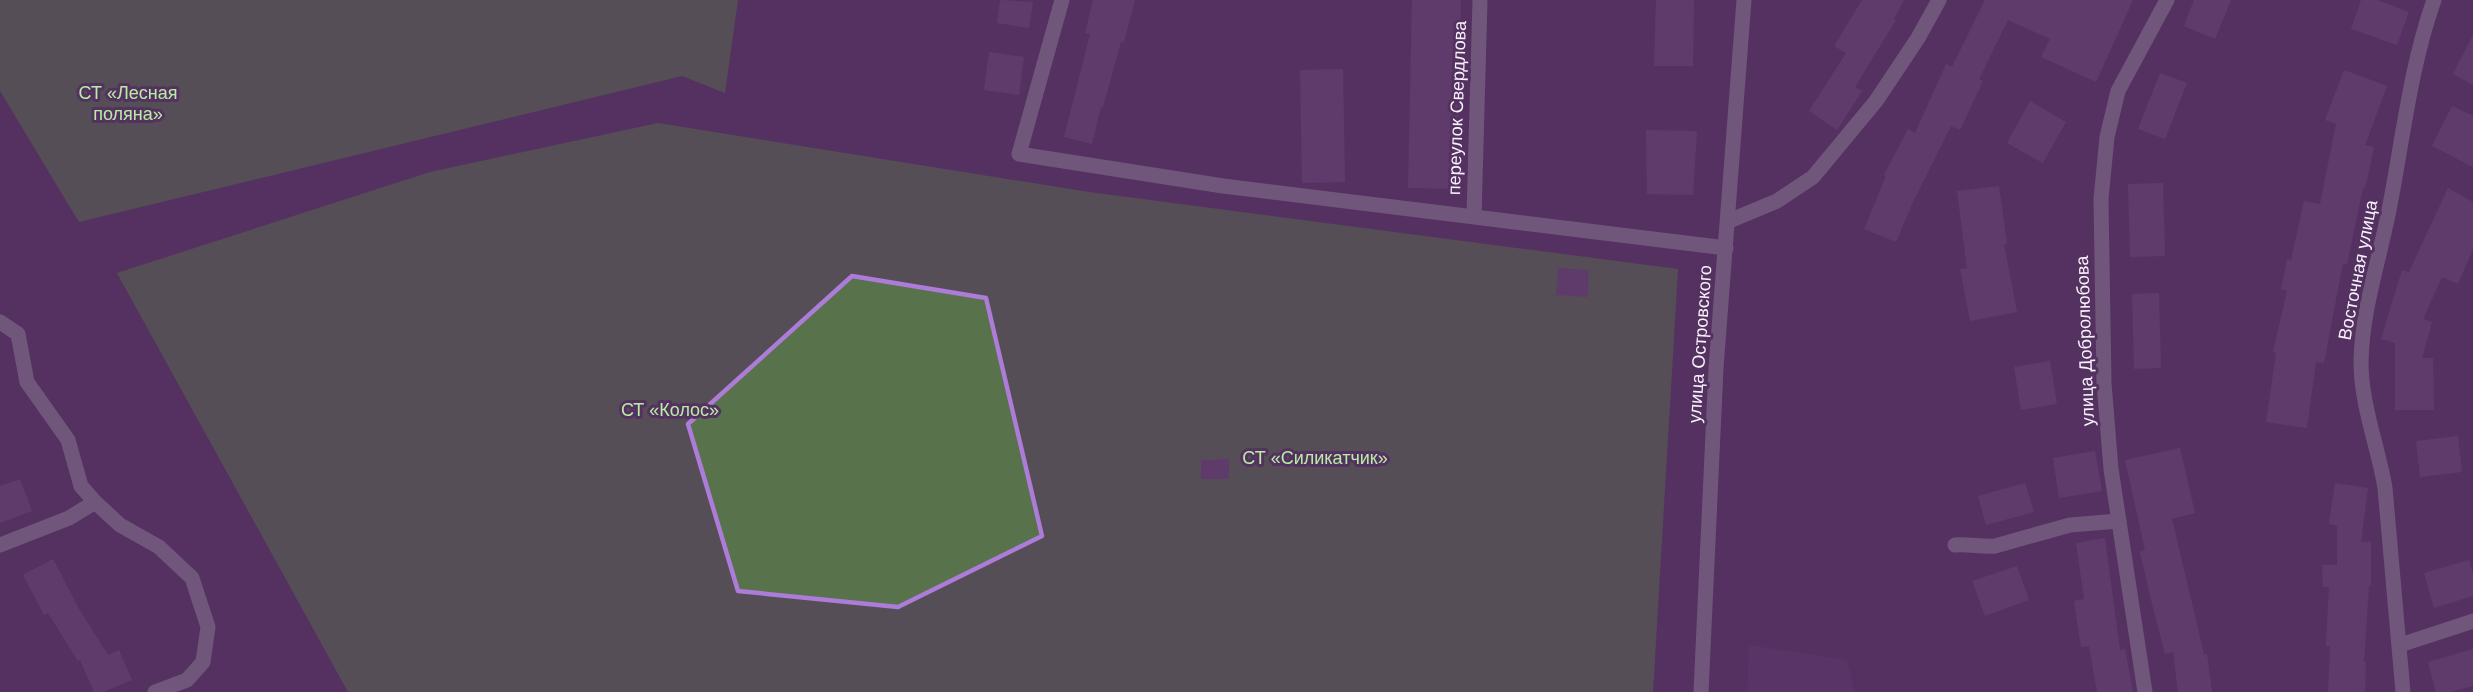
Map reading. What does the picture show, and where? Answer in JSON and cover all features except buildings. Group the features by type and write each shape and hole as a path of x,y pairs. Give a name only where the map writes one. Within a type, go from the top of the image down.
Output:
{"street":[{"path":"1062,0 1019,154 1223,186 1726,248"},
{"name":"переулок Свердлова","path":"1474,216 1480,0"},
{"name":"улица Островского","path":"1701,692 1716,368 1729,221 1744,0"},
{"path":"1729,221 1777,201 1813,177 1876,100 1918,38 1940,0"},
{"name":"улица Добролюбова","path":"2145,692 2111,469 2104,383 2101,199 2107,137 2118,91 2167,0"},
{"name":"Восточная улица","path":"2403,692 2385,488 2364,397 2361,364 2364,323 2389,210 2414,69 2434,0"},
{"path":"0,322 18,334 27,382 68,440 81,486 120,525 159,547 192,578 208,627 203,662 187,680 155,692"},
{"path":"0,545 69,518 95,502"},
{"path":"1955,545 1995,546 2070,525 2119,521"},
{"path":"2400,645 2473,621"}],"highlighted area":[{"path":"852,276 986,298 1042,536 898,607 738,591 688,424"}],"shaded area":[{"path":"1749,645 1847,660 1855,692 1747,692"}],"green space":[{"name":"СТ «Лесная поляна»","path":"0,0 738,0 725,93 682,76 79,222 0,91"},
{"name":"СТ «Колос»","path":"658,123 1089,192 1678,269 1653,692 348,692 117,273 430,172"}],"park label":[{"name":"СТ «Силикатчик»","path":"1315,458"}]}
